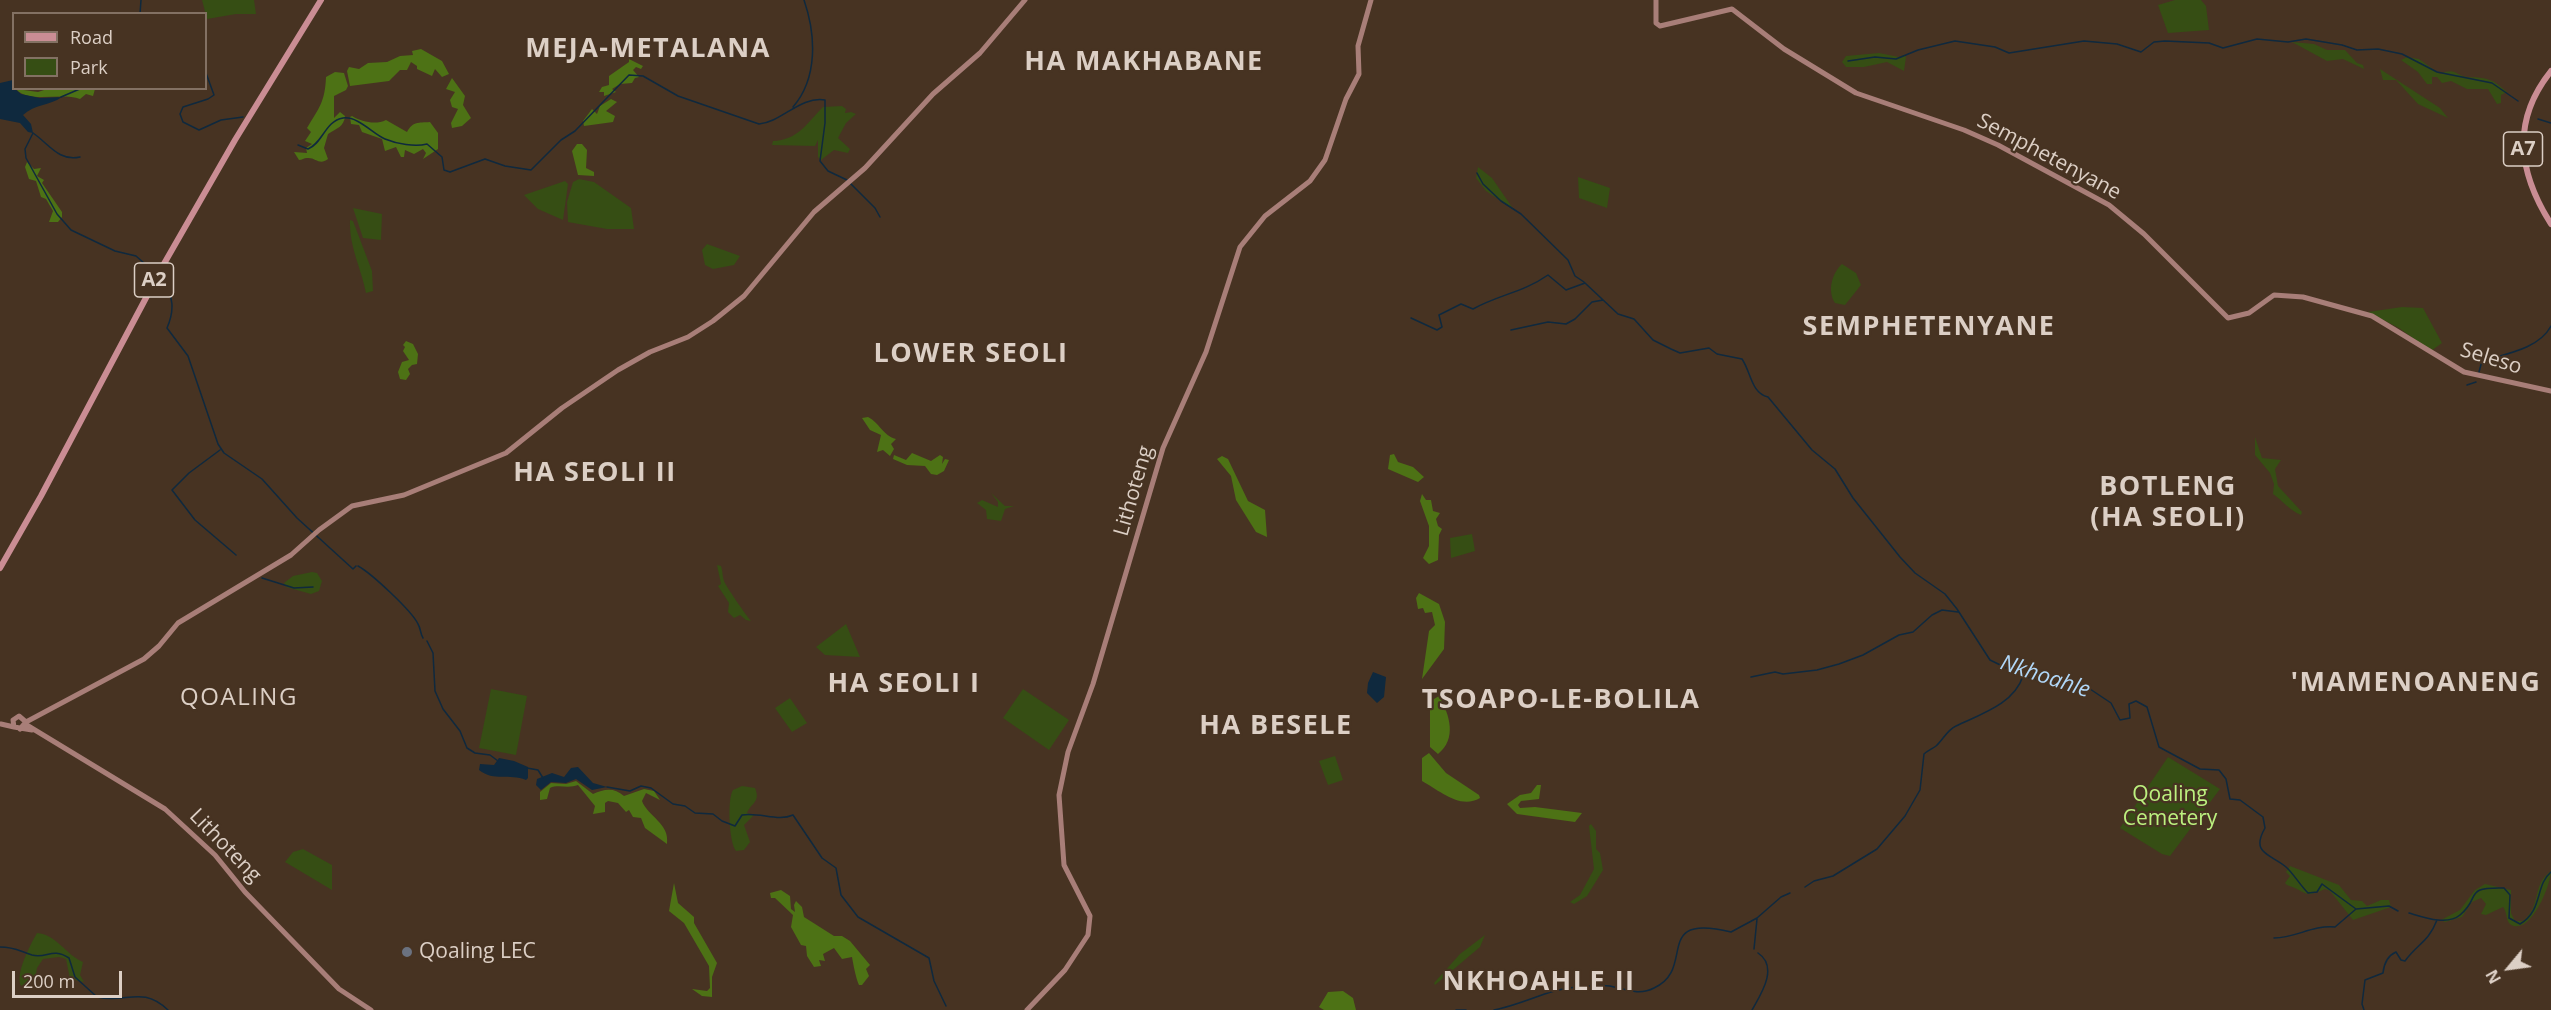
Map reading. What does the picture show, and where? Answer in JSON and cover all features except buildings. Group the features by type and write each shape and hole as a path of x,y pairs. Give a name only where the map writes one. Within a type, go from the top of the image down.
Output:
{"main road":[{"name":"A2","path":"0,568 95,396 165,262 235,140 321,0"},
{"path":"0,724 21,724 144,659 178,623 286,558 316,532 356,505 404,495 506,453 562,408 618,370 702,329 744,296 799,227 846,186 933,94 980,53 1025,0"},
{"name":"Lithoteng","path":"1027,1010 1065,970 1088,935 1090,916 1064,865 1059,795 1068,752 1093,684 1163,448 1206,352 1239,246 1265,216 1292,198 1310,181 1325,160 1346,99 1359,74 1358,46 1371,0"},
{"name":"Semphetenyane","path":"1656,0 1656,22 1663,26 1732,9 1784,49 1816,66 1856,93 1972,134 2109,205 2144,234 2228,318 2249,313 2274,296 2295,295 2372,316 2424,349"},
{"name":"A7","path":"2551,71 2533,98 2527,113 2523,154 2534,194 2551,224"},
{"name":"Seleso","path":"2424,349 2464,372 2551,391"},
{"path":"36,716 34,724 36,731"},
{"path":"0,724 13,720 21,724"},
{"name":"Lithoteng","path":"21,724 165,809 215,855 245,892 339,989 371,1010"}],"green space":[{"path":"202,0 254,0 256,14 236,14 207,19"},
{"path":"2175,0 2201,0 2206,6 2209,30 2168,33 2158,5"},
{"path":"2292,42 2314,44 2327,50 2345,50 2357,63 2363,65 2364,69 2343,59 2327,61"},
{"path":"421,49 442,61 449,74 442,77 435,69 432,76 417,69 417,66 411,62 407,70 400,70 389,81 350,86 347,71 349,67 359,69 368,63 387,62 400,56 413,55 412,51"},
{"path":"1879,53 1899,57 1904,55 1906,57 1904,71 1887,62 1864,67 1846,67 1842,62 1846,56"},
{"path":"2407,57 2419,59 2440,74 2452,72 2489,80 2507,92 2501,95 2501,103 2497,104 2488,89 2467,89 2451,81 2442,83 2437,77 2432,77 2432,84 2427,84 2418,72 2401,60"},
{"path":"629,59 643,66 641,69 636,67 633,70 639,77 635,78 632,83 620,84 612,89 616,92 604,96 604,92 599,92 602,87 609,85 609,76 629,62"},
{"path":"2380,69 2440,108 2448,118 2418,104 2396,80 2383,80"},
{"path":"335,72 344,73 348,86 346,90 334,96 334,118 340,112 345,116 343,123 328,134 324,148 328,159 322,162 310,158 299,160 294,152 307,153 306,148 312,144 305,141 311,132 307,128 323,99 326,77"},
{"path":"452,78 465,96 463,105 471,118 462,126 452,128 451,123 458,109 452,107 450,100 455,92 446,89"},
{"path":"17,90 38,92 95,90 93,96 86,94 80,99 28,96"},
{"path":"611,99 617,102 606,111 615,116 613,122 584,126 583,121 592,109 597,114 600,106"},
{"path":"842,106 846,109 845,113 856,114 846,123 838,138 850,149 848,153 834,150 821,160 818,157 818,140 815,146 772,145 773,141 796,134 823,107"},
{"path":"350,117 369,122 386,120 407,132 414,124 430,122 438,133 438,149 423,159 426,153 423,149 414,154 405,150 404,157 401,157 396,147 385,151 382,139 362,132 359,125 351,124"},
{"path":"577,144 582,144 587,150 586,168 594,172 594,176 578,175 572,151"},
{"path":"27,162 34,169 41,168 37,176 44,180 42,183 62,212 62,217 58,222 49,222 53,211 46,199 41,197 36,181 29,179 25,167"},
{"path":"1478,167 1492,178 1514,210 1486,191 1476,178"},
{"path":"1578,177 1610,188 1607,208 1579,198"},
{"path":"579,179 594,182 631,208 634,229 607,229 568,222 567,202 573,182"},
{"path":"565,181 568,184 563,220 538,209 524,195"},
{"path":"353,208 382,214 381,240 363,238"},
{"path":"350,220 353,221 372,271 373,291 366,293 353,248"},
{"path":"707,244 740,256 734,265 713,269 705,265 702,250"},
{"path":"1842,264 1856,273 1861,285 1845,305 1835,303 1831,293 1833,277"},
{"path":"2402,307 2423,308 2442,343 2431,351 2399,328 2368,312"},
{"path":"406,341 413,344 418,354 417,364 408,369 410,374 406,380 400,379 398,372 402,362 409,360 403,351"},
{"path":"868,417 887,435 896,439 891,444 894,449 890,456 883,450 877,452 881,435 870,430 862,418"},
{"path":"2255,437 2262,458 2281,460 2275,469 2278,486 2302,512 2301,515 2273,494 2274,484 2270,473 2255,455"},
{"path":"912,453 931,461 940,455 943,457 942,464 945,459 949,460 944,471 937,475 931,474 925,466 907,465 893,459 894,455 906,460"},
{"path":"1394,454 1398,462 1413,467 1424,477 1418,482 1388,469 1390,455"},
{"path":"1222,456 1228,459 1248,501 1265,510 1267,537 1256,532 1236,500 1231,476 1217,459"},
{"path":"991,493 1005,506 1014,506 1005,509 1001,521 987,519 986,510 977,503 982,500 998,507 998,502"},
{"path":"1422,494 1426,500 1431,500 1433,511 1440,513 1436,519 1438,526 1442,529 1439,535 1438,560 1429,564 1423,558 1429,546 1429,526 1420,501"},
{"path":"1472,534 1475,551 1451,558 1450,538"},
{"path":"717,565 721,566 725,584 751,621 740,615 734,618 728,612 729,603 718,586 721,584"},
{"path":"317,573 322,581 319,591 311,594 286,587 284,583 293,576"},
{"path":"1419,593 1439,604 1445,622 1444,649 1422,679 1429,631 1435,625 1432,612 1425,613 1423,608 1418,609 1416,598"},
{"path":"846,624 860,657 825,655 816,647"},
{"path":"491,689 527,696 516,755 479,748"},
{"path":"1023,689 1069,720 1049,750 1003,718"},
{"path":"1430,696 1434,699 1439,696 1450,726 1448,741 1438,754 1430,747"},
{"path":"790,698 807,723 792,732 775,708"},
{"path":"1429,753 1446,773 1479,795 1480,798 1465,802 1457,800 1422,781 1422,758"},
{"path":"1335,756 1343,780 1328,785 1319,761"},
{"name":"Qoaling Cemetery","path":"2168,757 2220,789 2170,856 2162,854 2120,828"},
{"path":"576,781 593,794 609,790 624,796 644,789 654,791 660,800 646,793 642,801 662,825 667,844 645,828 641,818 633,817 629,810 626,812 618,803 608,801 605,803 605,812 593,814 595,806 578,785 550,788 547,799 540,800 540,792 551,783 566,784"},
{"path":"1537,785 1541,785 1539,799 1521,801 1518,805 1520,808 1535,807 1582,813 1575,822 1517,814 1507,804 1520,795 1531,793"},
{"path":"742,786 755,788 757,796 747,813 754,815 744,825 750,842 744,850 736,851 730,831 729,811 733,790"},
{"path":"1591,824 1596,831 1596,849 1600,853 1603,870 1587,896 1574,904 1570,902 1580,895 1594,869 1589,826"},
{"path":"303,849 332,865 332,890 285,862 293,852"},
{"path":"2290,866 2339,885 2351,900 2362,901 2367,906 2381,900 2389,900 2391,907 2353,920 2330,891 2325,889 2309,894 2287,885 2285,883 2290,876 2286,872"},
{"path":"2551,871 2540,905 2528,921 2521,926 2509,923 2503,907 2486,915 2481,914 2486,904 2481,898 2472,902 2462,917 2445,922 2441,920 2460,910 2475,890 2485,884 2511,890 2511,913 2515,921 2523,921 2533,909 2541,883"},
{"path":"674,883 678,903 694,917 694,923 717,963 712,977 712,997 702,996 692,989 707,991 710,988 709,966 684,923 669,911"},
{"path":"781,890 790,896 791,909 795,912 796,901 802,907 804,917 834,936 842,936 850,941 870,965 866,969 869,976 862,985 859,985 852,957 842,959 834,948 823,954 825,961 819,960 821,966 814,967 807,956 806,946 801,945 791,927 793,915 775,898 771,898 770,893"},
{"path":"37,933 50,937 83,962 80,975 84,982 70,979 66,959 59,957 43,959 37,968 35,980 21,986 22,967"},
{"path":"1485,935 1480,947 1435,985 1434,983 1460,954"},
{"path":"1343,991 1353,998 1356,1010 1324,1010 1319,1007 1328,992"}],"water":[{"path":"12,80 12,90 21,94 40,98 62,97 23,115 31,124 33,133 28,132 20,123 0,119 0,83"},
{"path":"1373,672 1386,677 1384,697 1377,703 1367,693"},
{"path":"499,758 528,767 528,778 526,780 496,777 479,770 480,764 494,765"},
{"path":"578,767 593,783 607,787 592,790 576,779 566,783 551,782 541,790 536,785 537,779 552,773 564,777 571,768"}],"waterway":[{"path":"140,12 141,0"},
{"path":"793,107 801,96 811,70 811,27 804,0"},
{"path":"1848,61 1875,57 1896,59 1918,50 1955,41 1995,47 2009,53 2084,41 2117,44 2141,52 2154,42 2165,41 2209,43 2223,48 2257,39 2288,42 2306,39 2357,50 2378,49 2402,54 2437,72 2492,83 2518,101"},
{"path":"298,145 308,149 317,142 332,123 349,118 360,122 380,137 390,141 412,145 427,144 442,157 444,170 450,172 485,159 505,166 531,170 561,140 575,131 629,75 643,76 678,96 759,124 776,119 807,102 825,100 825,123 820,161 828,171 847,180"},
{"path":"207,76 214,95 183,107 180,114 183,122 199,130 221,120 243,117"},
{"path":"61,97 77,90"},
{"path":"2538,119 2551,123"},
{"path":"33,133 25,149 26,158 57,214 71,230 115,251 136,256 153,271"},
{"path":"33,133 60,155 80,157"},
{"path":"1477,173 1483,184 1501,201 1521,214 1568,260 1575,276 1584,282"},
{"path":"850,183 875,208 880,217"},
{"name":"Nkhoahle","path":"1411,318 1437,330 1442,327 1439,315 1461,304 1473,309 1530,286 1548,275 1566,290 1585,283 1618,314 1634,319 1653,340 1680,353 1709,348 1717,354 1742,359 1758,391 1768,397 1812,450 1835,469 1853,498 1900,557 1915,573 1945,594 1990,660 2023,676 2045,682 2066,682 2090,689 2111,703 2120,720 2130,718 2129,704 2136,701 2147,707 2159,747 2200,769 2219,770 2226,779 2230,799 2240,800 2263,817 2265,828 2261,837 2261,848 2286,867 2308,893 2317,892 2322,884 2356,909 2389,906 2398,911"},
{"path":"161,282 169,292 172,304 167,328 188,356 218,444 224,453 262,479 297,518 353,569 356,566"},
{"path":"1511,330 1548,322 1566,324 1575,319 1592,302 1603,300"},
{"path":"2479,372 2482,361 2530,345 2546,334 2551,326"},
{"path":"2467,385 2476,382"},
{"path":"220,450 189,473 172,490 195,520 236,555"},
{"path":"358,566 408,610 418,624 423,638"},
{"path":"262,578 294,588 313,587"},
{"path":"1751,677 1775,672 1783,674 1817,670 1839,664 1863,655 1899,635 1913,632 1932,615 1942,610 1958,612"},
{"path":"427,641 433,653 435,691 443,709 460,731 467,748 475,753 490,755 498,761"},
{"path":"1805,887 1814,881 1833,876 1877,849 1905,816 1920,790 1924,754 1936,746 1953,728 2004,701 2019,686 2023,676"},
{"path":"527,768 538,770 543,778"},
{"path":"607,787 630,791 641,786 651,788 673,804 685,806 695,813 713,814 722,821 735,826 742,815 781,818 793,815 822,858 836,868 841,895 858,917 929,958 934,981 946,1006"},
{"name":"Nkhoahle","path":"2409,913 2435,920 2449,920 2466,909 2477,891 2504,888 2510,895 2509,918 2520,924 2532,912 2546,877 2551,872"},
{"path":"1494,1010 1568,988 1610,986 1632,991 1654,988 1666,979 1673,968 1683,936 1691,930 1706,928 1731,932 1757,918 1781,897 1790,893"},
{"path":"2274,938 2319,928 2335,927 2356,909"},
{"path":"1754,949 1757,919"},
{"path":"2364,1010 2362,1004 2365,980 2383,973 2387,960 2396,952 2401,960 2405,961 2434,928 2437,920"},
{"path":"0,947 13,948 37,956 58,953 69,958 75,977 97,997 150,998 168,1010"},
{"path":"1752,1010 1768,973 1764,959 1758,953"},
{"path":"1456,1010 1466,1010"}],"place":[{"name":"Qoaling LEC","path":"407,952"}],"district":[{"name":"MEJA-METALANA","path":"648,49"},
{"name":"HA MAKHABANE","path":"1144,62"},
{"name":"SEMPHETENYANE","path":"1929,327"},
{"name":"LOWER SEOLI","path":"971,354"},
{"name":"HA SEOLI II","path":"595,473"},
{"name":"BOTLENG (HA SEOLI)","path":"2168,502"},
{"name":"'MAMENOANENG","path":"2416,683"},
{"name":"HA SEOLI I","path":"904,684"},
{"name":"QOALING","path":"239,698"},
{"name":"TSOAPO-LE-BOLILA","path":"1561,700"},
{"name":"HA BESELE","path":"1276,726"},
{"name":"NKHOAHLE II","path":"1539,982"}]}
